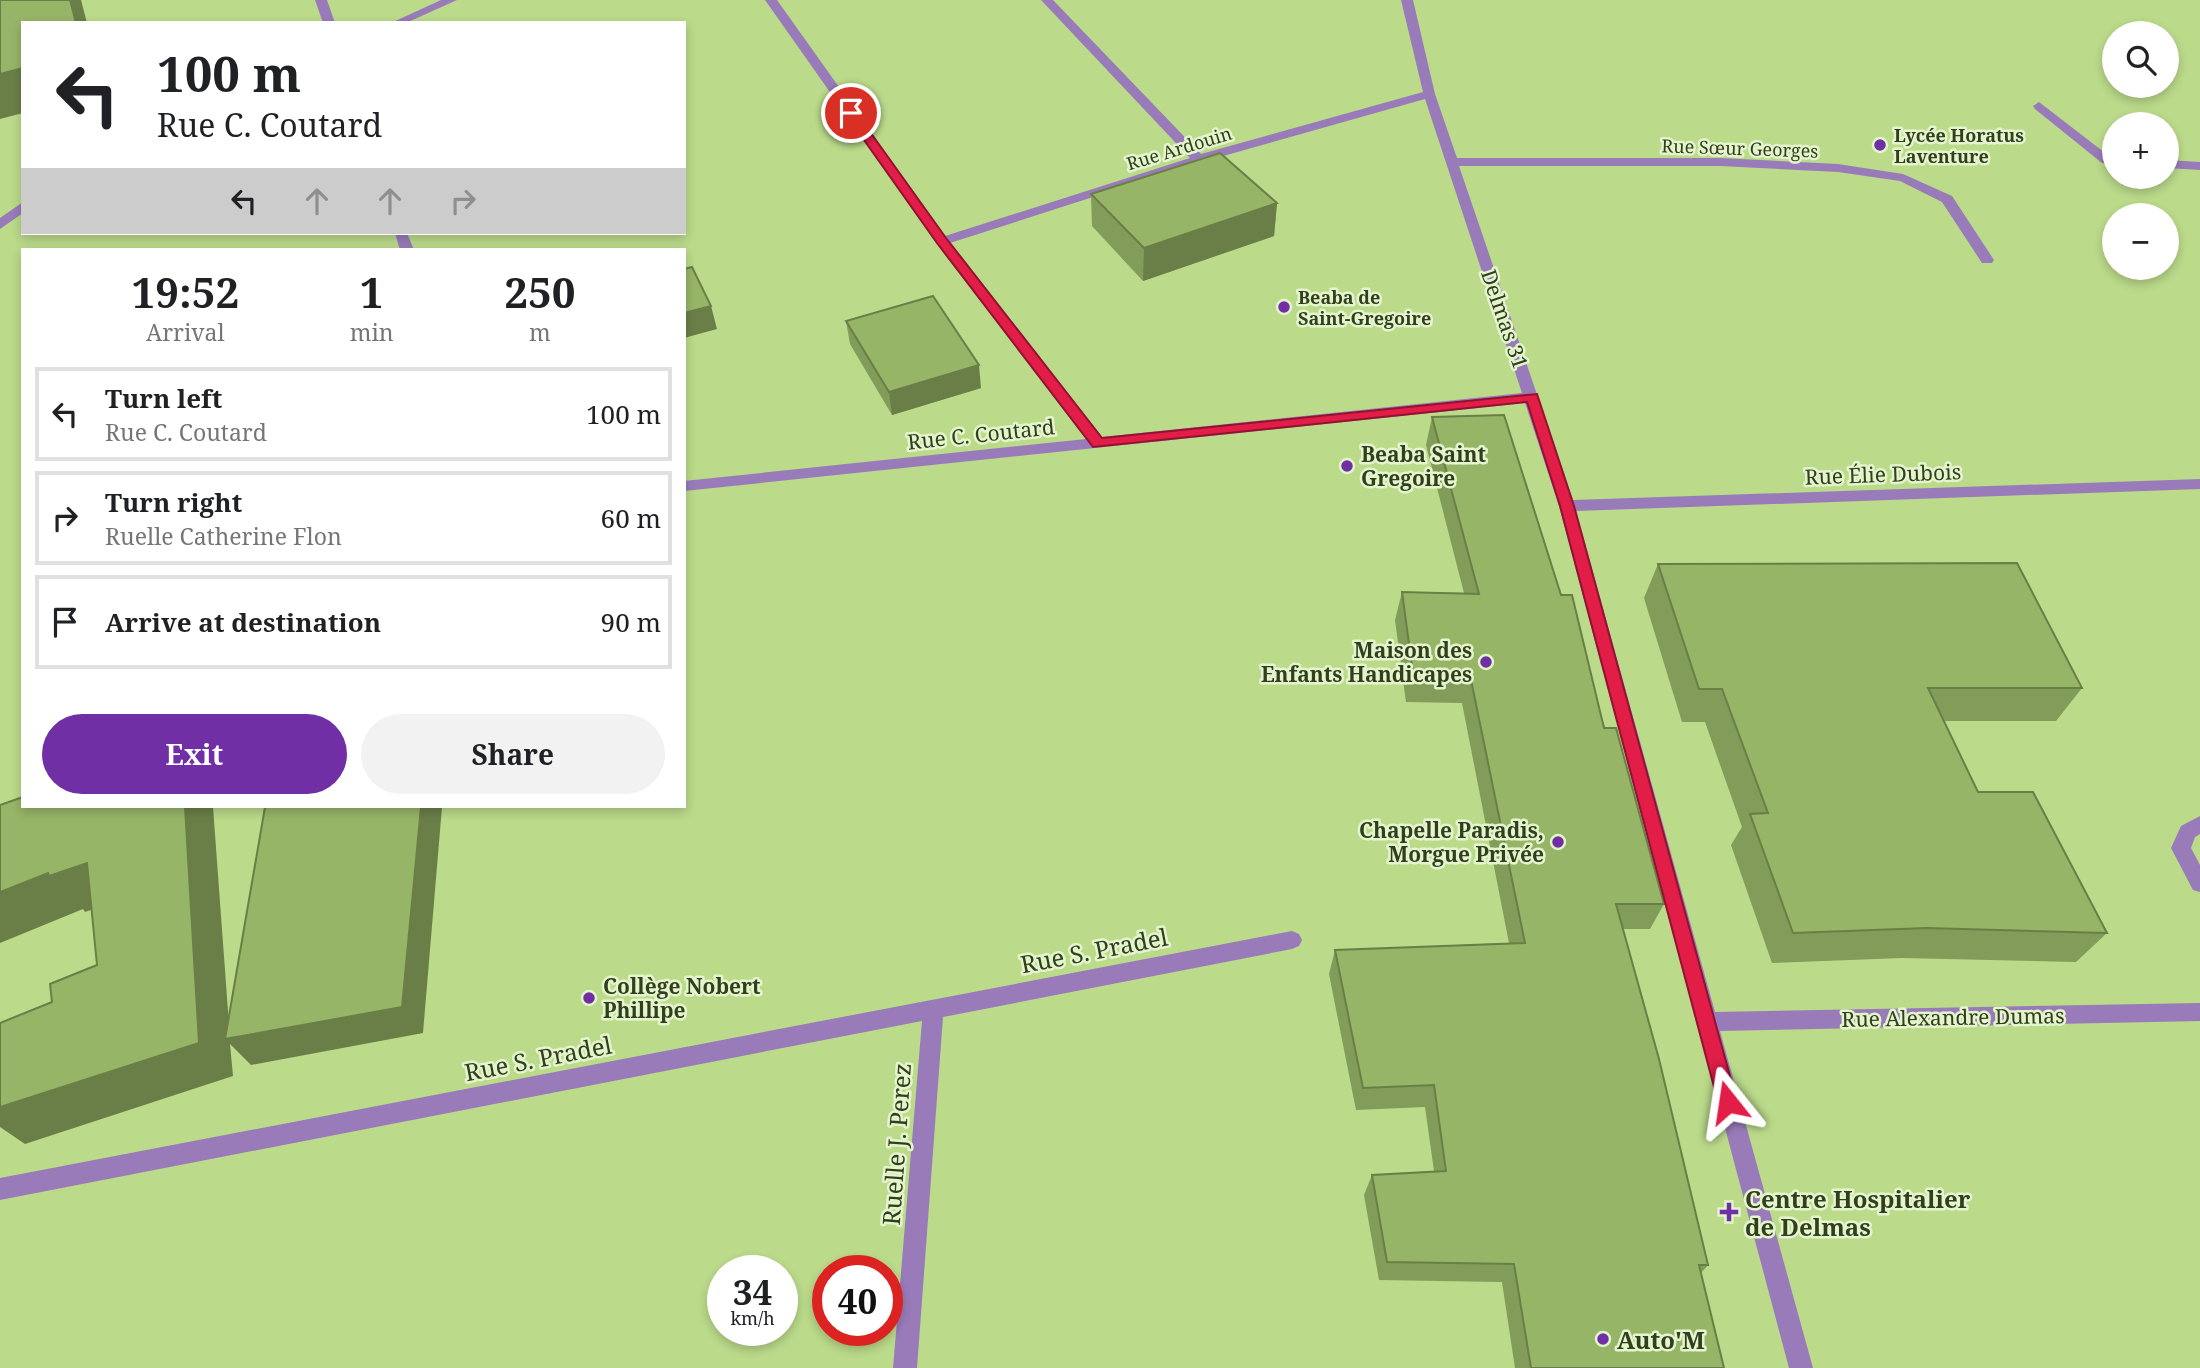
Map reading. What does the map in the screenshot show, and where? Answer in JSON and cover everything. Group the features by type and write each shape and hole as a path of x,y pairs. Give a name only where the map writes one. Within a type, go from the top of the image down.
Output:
{"street":[{"path":"321,0 328,21"},
{"path":"401,21 451,0"},
{"path":"771,0 942,241 1098,443"},
{"path":"1047,0 1198,159"},
{"name":"Delmas 31","path":"1407,0 1429,94 1567,506 1801,1368"},
{"name":"Rue Ardouin","path":"942,241 1198,159 1429,94"},
{"path":"2039,106 2102,157"},
{"name":"Rue Sœur Georges","path":"1452,162 1720,162 1838,168 1903,178 1947,199 1987,260"},
{"path":"2179,165 2200,166"},
{"path":"0,225 21,208"},
{"name":"Rue C. Coutard","path":"686,486 1532,397"},
{"name":"Rue Élie Dubois","path":"1567,506 2200,484"},
{"path":"2200,824 2188,832 2181,848 2200,884"},
{"name":"Rue S. Pradel","path":"0,1189 933,1007 1292,940"},
{"name":"Ruelle J. Perez","path":"905,1368 933,1007"},
{"name":"Rue Alexandre Dumas","path":"1706,1022 2200,1012"}],"building":[{"path":"0,0 70,0 75,21 21,21 21,69 0,74"},
{"path":"1220,153 1277,203 1144,248 1091,194"},
{"path":"692,267 711,306 686,312 686,268"},
{"path":"933,296 979,365 889,392 846,321"},
{"path":"1504,415 1561,595 1572,595 1604,728 1616,728 1664,904 1616,904 1659,1059 1708,1265 1699,1265 1724,1368 1531,1368 1514,1264 1387,1262 1372,1175 1446,1171 1434,1085 1363,1088 1335,950 1525,943 1470,675 1413,674 1402,592 1479,594 1432,417"},
{"path":"2017,563 2082,688 1928,688 1978,792 2033,792 2107,933 1927,928 1793,933 1750,814 1768,813 1722,689 1699,689 1658,564"},
{"path":"21,798 21,808 185,808 199,1043 0,1107 0,1023 52,1002 50,984 97,965 87,863 49,876 48,873 0,892 0,805"},
{"path":"265,808 421,808 402,1007 225,1039"}],"place":[{"name":"Lycée Horatus Laventure","path":"1880,145"},
{"name":"Beaba de Saint-Gregoire","path":"1284,307"},
{"name":"Beaba Saint Gregoire","path":"1347,466"},
{"name":"Maison des Enfants Handicapes","path":"1486,662"},
{"name":"Chapelle Paradis, Morgue Privée","path":"1558,842"},
{"name":"Collège Nobert Phillipe","path":"589,998"},
{"name":"Centre Hospitalier de Delmas","path":"1729,1212"},
{"name":"Auto'M","path":"1603,1339"}],"route":[{"path":"851,113 942,241 1098,443 1532,397 1567,506 1728,1102"}]}
